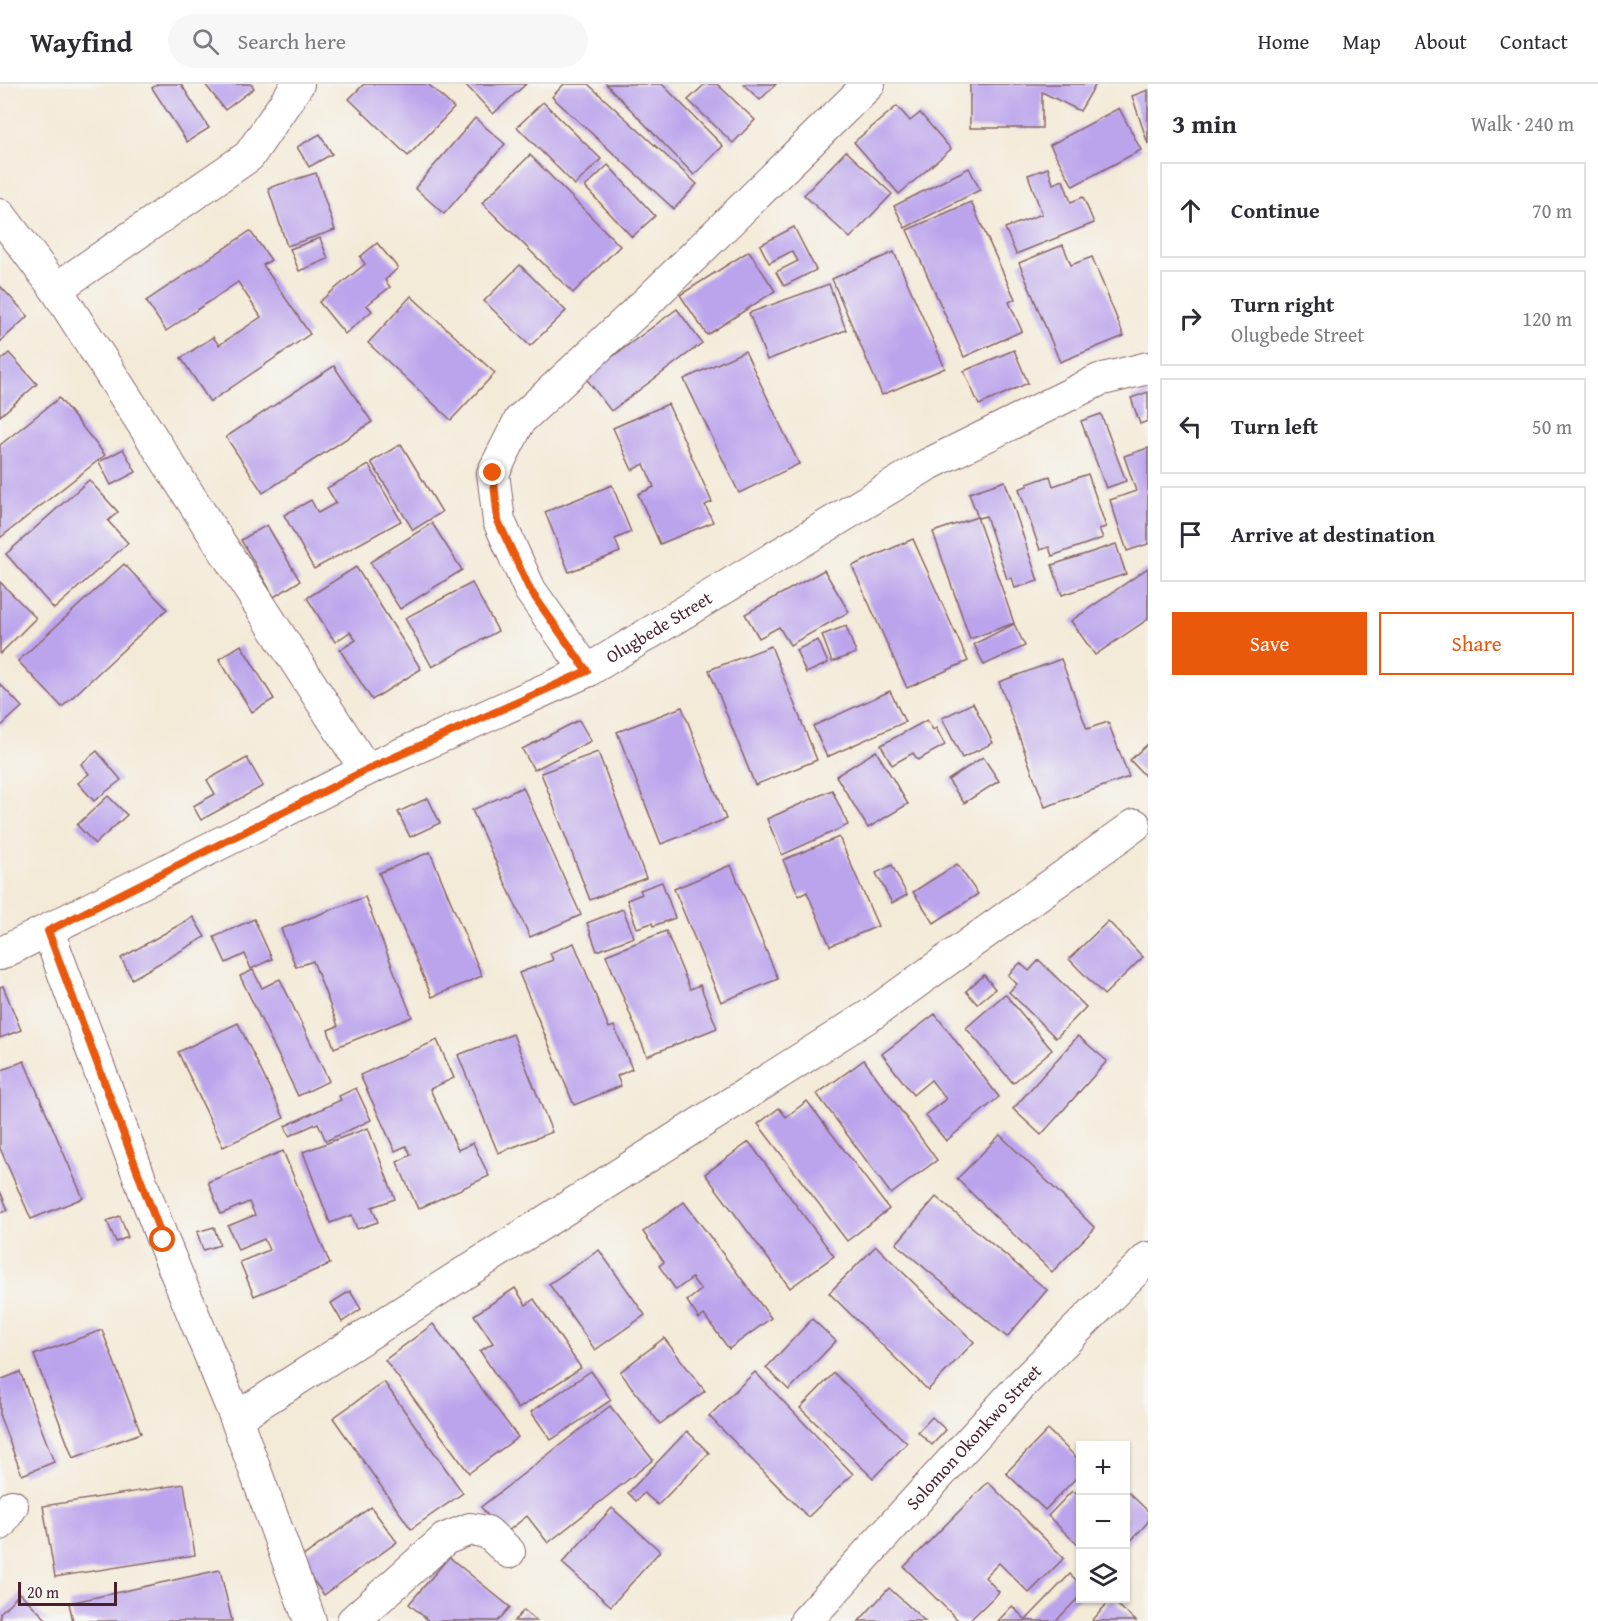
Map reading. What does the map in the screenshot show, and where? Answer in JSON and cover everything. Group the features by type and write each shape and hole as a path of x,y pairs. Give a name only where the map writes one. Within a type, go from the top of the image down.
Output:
{"street":[{"path":"56,289 249,156 298,84"},
{"path":"587,671 530,590 498,521 493,473 520,420 648,301 869,84"},
{"path":"0,215 56,289 366,770"},
{"name":"Olugbede Street","path":"0,954 366,770 587,671 927,465 1100,380 1148,368"},
{"path":"236,1418 872,1014 1135,825"},
{"path":"48,931 163,1240 236,1418 310,1621"},
{"name":"Solomon Okonkwo Street","path":"806,1621 1023,1383 1148,1258"},
{"path":"353,1621 445,1539 470,1529 487,1532 509,1552"}],"building":[{"path":"158,84 181,84 209,128 187,142 152,88"},
{"path":"205,84 251,84 254,88 225,110"},
{"path":"364,84 428,84 454,108 408,156 349,99"},
{"path":"465,84 526,84 493,114"},
{"path":"564,84 588,84 697,184 674,209 552,97"},
{"path":"606,84 662,84 723,146 694,175"},
{"path":"705,84 717,84 755,120 733,143 688,100"},
{"path":"743,84 776,84 760,100"},
{"path":"970,84 1096,84 1080,111 1042,92 1042,128 970,128"},
{"path":"1148,90 1148,144 1132,96"},
{"path":"543,102 601,159 575,185 517,127"},
{"path":"897,106 910,121 920,113 951,149 899,194 854,142"},
{"path":"1119,108 1141,150 1073,186 1050,145"},
{"path":"475,118 505,144 444,214 415,188"},
{"path":"320,134 332,154 309,167 297,147"},
{"path":"846,151 892,194 850,238 804,195"},
{"path":"530,155 620,246 573,293 482,203"},
{"path":"608,165 655,216 632,237 585,187"},
{"path":"969,168 980,190 905,228 894,206"},
{"path":"1048,168 1053,184 1063,180 1071,202 1083,197 1094,223 1016,254 1005,228 1042,214 1028,175"},
{"path":"316,173 335,230 287,246 268,188"},
{"path":"971,202 1015,299 1009,302 1022,331 964,357 907,230"},
{"path":"794,227 816,270 784,286 776,272 798,261 792,251 769,263 760,245"},
{"path":"250,231 271,260 263,265 310,334 210,402 181,358 213,337 219,345 261,317 238,282 166,331 146,301"},
{"path":"320,238 328,259 299,271 290,249"},
{"path":"377,243 398,268 385,280 390,287 367,305 372,311 345,334 319,302 365,264 360,257"},
{"path":"1063,245 1071,265 1092,257 1124,336 1060,362 1019,263"},
{"path":"749,251 775,291 707,335 680,295"},
{"path":"894,252 945,368 882,395 832,279"},
{"path":"520,265 566,311 530,346 484,301"},
{"path":"829,284 846,330 767,360 749,313"},
{"path":"0,286 28,316 0,342"},
{"path":"411,296 495,373 451,420 368,343"},
{"path":"677,309 702,343 611,411 585,377"},
{"path":"1014,350 1028,383 979,405 964,371"},
{"path":"745,351 799,464 739,493 684,379"},
{"path":"9,353 37,384 0,416 0,361"},
{"path":"334,366 372,422 263,493 226,437"},
{"path":"1148,392 1148,421 1140,424 1131,398"},
{"path":"59,398 105,455 0,538 0,445"},
{"path":"668,404 712,502 705,505 713,522 660,544 638,494 654,487 644,464 632,470 613,428"},
{"path":"1101,414 1126,481 1106,488 1081,421"},
{"path":"401,444 442,512 413,530 371,462"},
{"path":"1148,448 1148,544 1127,551 1110,500 1136,491 1124,456"},
{"path":"123,449 136,472 111,485 99,462"},
{"path":"369,465 401,521 314,569 284,515 311,500 318,513 336,503 327,488"},
{"path":"1088,474 1106,527 1099,529 1103,538 1052,556 1049,547 1040,550 1019,489 1050,476 1053,486"},
{"path":"89,480 118,512 108,521 128,543 54,609 6,554"},
{"path":"1005,481 1038,581 1015,588 1012,578 1007,579 986,516 978,518 969,493"},
{"path":"612,485 631,532 615,539 620,552 569,572 545,512"},
{"path":"977,517 1014,623 970,639 933,532"},
{"path":"432,523 462,570 400,609 370,562"},
{"path":"267,525 300,581 274,597 241,540"},
{"path":"913,539 968,661 907,688 852,566"},
{"path":"1116,544 1126,574 1062,595 1052,565"},
{"path":"124,564 167,609 62,707 18,661"},
{"path":"356,567 421,669 372,700 340,650 356,640 350,632 335,642 307,598"},
{"path":"1148,568 1148,619 1095,655 1071,621"},
{"path":"824,570 849,612 790,645 779,627 759,638 745,614"},
{"path":"0,582 36,618 0,654"},
{"path":"472,583 498,631 432,667 405,618"},
{"path":"1014,624 1025,646 984,665 974,644"},
{"path":"846,626 856,653 832,662 822,635"},
{"path":"818,640 828,663 806,673 796,650"},
{"path":"241,645 274,699 252,712 219,659"},
{"path":"771,646 817,760 755,785 709,670"},
{"path":"1061,659 1087,729 1108,722 1129,777 1045,807 999,682"},
{"path":"0,684 22,707 0,727"},
{"path":"890,691 905,722 827,757 813,726"},
{"path":"973,703 993,743 962,758 942,718"},
{"path":"682,707 726,819 661,844 617,732"},
{"path":"579,720 591,741 534,770 522,749"},
{"path":"927,720 933,730 936,728 945,745 918,760 913,753 892,765 881,745"},
{"path":"1148,744 1148,779 1130,760"},
{"path":"97,751 121,780 94,801 78,783 89,774 81,764"},
{"path":"876,751 908,804 868,828 836,776"},
{"path":"598,752 646,878 590,900 541,773"},
{"path":"983,757 999,781 964,803 948,780"},
{"path":"247,758 263,786 201,820 193,806 215,794 207,780"},
{"path":"523,787 581,915 530,937 472,810"},
{"path":"832,790 848,825 782,855 767,819"},
{"path":"108,796 127,815 95,844 77,825"},
{"path":"428,798 440,823 410,837 398,812"},
{"path":"839,837 878,926 830,946 807,892 799,896 783,860"},
{"path":"430,852 482,976 432,997 379,873"},
{"path":"957,864 978,894 934,923 913,892"},
{"path":"731,865 778,979 721,1002 674,889"},
{"path":"892,865 907,895 892,903 876,873"},
{"path":"662,882 675,918 653,926 652,923 637,928 627,900 642,894 640,890"},
{"path":"365,897 412,1017 334,1048 328,1030 338,1026 313,961 296,967 281,929"},
{"path":"623,909 634,937 597,951 587,923"},
{"path":"193,917 205,937 132,979 121,958"},
{"path":"254,919 272,959 251,969 245,954 226,963 214,937"},
{"path":"1108,921 1143,957 1104,995 1069,959"},
{"path":"666,931 690,989 700,985 717,1028 647,1056 606,955"},
{"path":"574,943 609,1028 614,1026 632,1069 617,1076 621,1086 574,1105 519,973 553,960 550,953"},
{"path":"1039,960 1086,1007 1056,1038 1009,992 1017,984 1008,975 1020,963 1029,971"},
{"path":"253,970 262,988 280,979 329,1081 298,1096 240,976"},
{"path":"984,975 995,989 977,1004 966,991"},
{"path":"3,986 21,1030 0,1038 0,987"},
{"path":"1005,994 1052,1050 1013,1083 966,1028"},
{"path":"935,1014 999,1097 946,1141 925,1115 946,1099 931,1080 913,1095 882,1054"},
{"path":"238,1023 284,1118 223,1147 178,1052"},
{"path":"513,1034 552,1132 498,1153 458,1055"},
{"path":"1078,1036 1107,1061 1041,1135 1013,1109"},
{"path":"437,1040 454,1078 430,1089 458,1150 473,1143 489,1176 418,1209 397,1162 411,1155 406,1146 395,1151 360,1075"},
{"path":"864,1060 937,1160 891,1194 817,1094"},
{"path":"24,1061 83,1198 31,1219 0,1148 0,1071"},
{"path":"356,1088 371,1120 326,1141 318,1123 289,1136 285,1126 341,1100 339,1096"},
{"path":"807,1101 889,1209 847,1241 758,1124 779,1108 786,1117"},
{"path":"368,1128 395,1199 372,1207 378,1222 357,1229 352,1215 330,1223 303,1152"},
{"path":"1000,1135 1095,1228 1052,1272 957,1179"},
{"path":"749,1142 834,1256 790,1288 705,1174"},
{"path":"283,1151 330,1264 254,1296 240,1262 269,1250 264,1239 238,1250 228,1226 255,1215 249,1202 221,1214 208,1182"},
{"path":"0,1191 8,1210 0,1213"},
{"path":"936,1197 1047,1290 1007,1337 896,1244"},
{"path":"684,1202 771,1318 729,1349 704,1315 699,1319 687,1301 701,1290 692,1278 676,1290 659,1266 664,1262 643,1232"},
{"path":"120,1216 128,1237 116,1242 107,1221"},
{"path":"214,1227 220,1245 203,1250 197,1232"},
{"path":"876,1246 974,1342 928,1390 829,1293"},
{"path":"599,1250 645,1315 595,1350 549,1284"},
{"path":"515,1288 526,1305 534,1299 581,1368 518,1409 480,1351 493,1343 474,1315"},
{"path":"350,1291 361,1309 342,1322 331,1303"},
{"path":"812,1319 836,1341 789,1390 766,1368"},
{"path":"433,1324 518,1437 469,1473 385,1360"},
{"path":"102,1330 141,1433 73,1458 34,1355"},
{"path":"664,1338 705,1391 660,1424 620,1372"},
{"path":"591,1371 611,1400 551,1440 531,1412"},
{"path":"20,1372 54,1462 22,1475 0,1417 0,1380"},
{"path":"755,1372 853,1474 808,1517 709,1416"},
{"path":"834,1373 907,1443 873,1478 800,1408"},
{"path":"384,1382 463,1493 411,1529 333,1418"},
{"path":"610,1406 653,1460 548,1543 527,1516 503,1535 481,1507"},
{"path":"932,1417 946,1430 932,1445 918,1432"},
{"path":"1048,1430 1076,1457 1076,1478 1045,1510 1006,1473"},
{"path":"687,1431 709,1453 658,1505 644,1493 636,1501 628,1493"},
{"path":"988,1482 1064,1558 1029,1593 999,1563 985,1577 999,1592 969,1621 959,1621 904,1567"},
{"path":"184,1484 195,1555 55,1577 43,1506"},
{"path":"1072,1491 1075,1493 1076,1543 1048,1516"},
{"path":"1130,1494 1148,1511 1148,1522 1130,1542"},
{"path":"371,1507 397,1542 324,1595 298,1560"},
{"path":"612,1508 660,1551 611,1606 562,1563"},
{"path":"449,1557 510,1607 498,1621 429,1621 409,1604"},
{"path":"220,1570 232,1621 73,1621 69,1603"},
{"path":"1070,1574 1076,1580 1076,1600 1056,1621 998,1621 1012,1606 1026,1620"},
{"path":"889,1588 925,1621 859,1621"},
{"path":"20,1593 48,1621 0,1621 0,1613"},
{"path":"1108,1603 1116,1603 1136,1621 1092,1621"},
{"path":"524,1610 537,1621 514,1621"}],"route":[{"path":"163,1240 48,931 366,770 587,671 530,590 498,521 493,473"}]}
